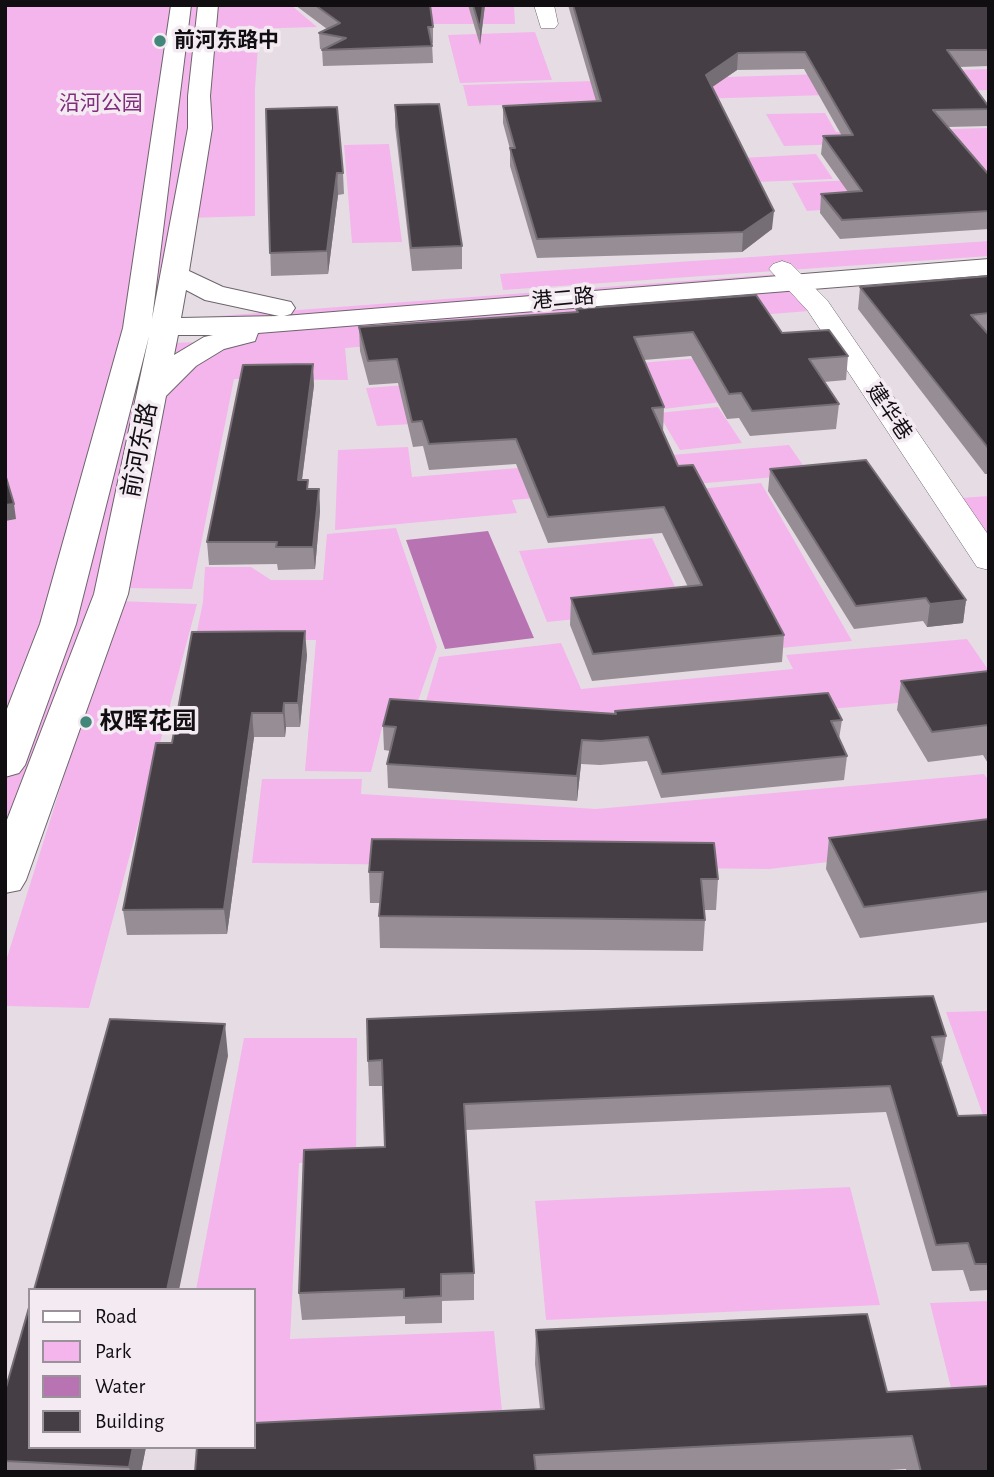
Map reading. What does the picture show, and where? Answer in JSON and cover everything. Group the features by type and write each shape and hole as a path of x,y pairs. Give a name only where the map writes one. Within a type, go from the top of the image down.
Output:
{"main road":[{"name":"前河东路","path":"5,880 111,594 151,394 152,321 181,5"},
{"name":"前河东路","path":"5,765 57,627 152,321 174,274 200,128 199,96 208,5"},
{"name":"港二路","path":"152,321 293,317 787,275 989,252"},
{"name":"港二路","path":"787,275 989,267"},
{"path":"174,274 215,294 293,317"},
{"path":"151,394 186,360 214,343 293,317"}],"street":[{"name":"建华巷","path":"787,275 818,306 989,560"}],"green space":[{"name":"沿河公园","path":"5,5 207,5 195,128 105,593 5,892"},
{"path":"213,5 291,5 317,27 210,30"},
{"path":"514,6 515,24 412,24 412,7"},
{"path":"259,31 255,89 255,216 187,218 209,32"},
{"path":"535,32 552,80 460,83 448,35"},
{"path":"989,69 989,90 468,106 463,85"},
{"path":"825,113 836,132 989,128 989,198 807,211 792,183 977,174 881,143 784,146 766,114"},
{"path":"389,144 402,242 352,243 344,145"},
{"path":"816,154 833,179 756,182 742,158"},
{"path":"989,241 989,256 503,290 500,274"},
{"path":"779,274 809,311 345,348 348,380 234,379 192,589 123,588 169,343 203,342 205,317"},
{"path":"735,355 763,397 655,410 377,426 366,388 552,374 592,367"},
{"path":"718,407 742,443 680,450 658,413"},
{"path":"789,445 809,474 512,500 517,513 335,530 338,450 408,447 412,477"},
{"path":"761,483 852,641 781,648 698,489"},
{"path":"989,496 989,541 960,498"},
{"path":"396,528 437,647 411,721 384,720 371,772 305,771 316,640 264,640 193,651 203,602 205,567 251,567 271,580 323,580 327,534"},
{"path":"652,538 685,608 547,622 519,551"},
{"path":"119,601 197,604 89,1008 5,1006 5,964"},
{"path":"967,639 989,671 989,695 590,730 421,718 439,657 561,643 581,689 793,669 786,655"},
{"path":"984,774 989,781 989,843 769,869 252,863 262,779 362,779 361,794 596,809"},
{"path":"989,1011 989,1129 988,1129 946,1012"},
{"path":"244,1038 357,1038 356,1160 299,1163 290,1339 494,1331 504,1431 256,1441 256,1288 196,1288"},
{"path":"850,1187 880,1305 546,1320 535,1201"},
{"path":"989,1301 989,1398 954,1400 930,1303"}],"water":[{"path":"488,531 534,638 445,649 406,540"}],"building":[{"path":"315,5 430,5 433,27 428,27 432,46 322,50 346,38 319,33 340,23"},
{"path":"473,5 483,5 480,29"},
{"path":"573,5 989,5 989,50 947,50 989,109 933,110 989,175 989,211 842,220 821,194 862,191 823,136 853,135 805,52 738,53 706,75 774,211 743,232 537,239 510,148 515,148 503,106 601,101"},
{"path":"439,104 462,246 411,248 395,105"},
{"path":"337,107 343,173 337,173 327,251 270,253 266,109"},
{"path":"989,276 989,313 971,315 989,335 989,449 860,287"},
{"path":"756,295 782,333 829,330 848,356 809,359 839,404 752,411 741,393 729,394 693,332 634,337 664,407 652,408 678,466 693,465 784,635 593,654 571,598 702,585 664,507 548,517 516,439 429,444 422,421 412,422 397,359 368,361 359,327 578,312 576,309"},
{"path":"313,364 298,480 308,480 307,489 319,489 313,547 276,547 277,542 207,542 243,365"},
{"path":"866,460 966,600 930,604 926,598 856,606 770,469"},
{"path":"5,474 14,504 5,505"},
{"path":"305,631 298,703 284,703 283,713 252,713 224,909 123,910 156,743 172,743 192,632"},
{"path":"989,671 989,727 932,732 901,681"},
{"path":"828,693 842,720 831,721 847,756 662,774 648,737 582,740 577,776 387,764 396,727 383,726 390,699 616,714 615,711"},
{"path":"989,819 989,891 864,907 829,838"},
{"path":"372,839 714,843 718,879 701,879 705,920 379,916 383,872 369,872"},
{"path":"933,996 946,1036 932,1037 958,1116 989,1115 989,1264 975,1264 968,1243 936,1245 890,1086 464,1104 474,1273 441,1274 441,1296 404,1298 404,1289 299,1293 304,1150 385,1147 382,1060 368,1061 367,1019"},
{"path":"110,1019 225,1024 167,1288 35,1288"},
{"path":"28,1311 28,1449 133,1449 129,1467 5,1461 5,1391"},
{"path":"867,1314 887,1392 989,1386 989,1472 921,1472 912,1436 534,1455 536,1472 195,1472 197,1449 256,1449 256,1423 544,1409 536,1330"}],"place":[{"name":"前河东路中","path":"160,41"},
{"name":"权晖花园","path":"86,722"}]}
